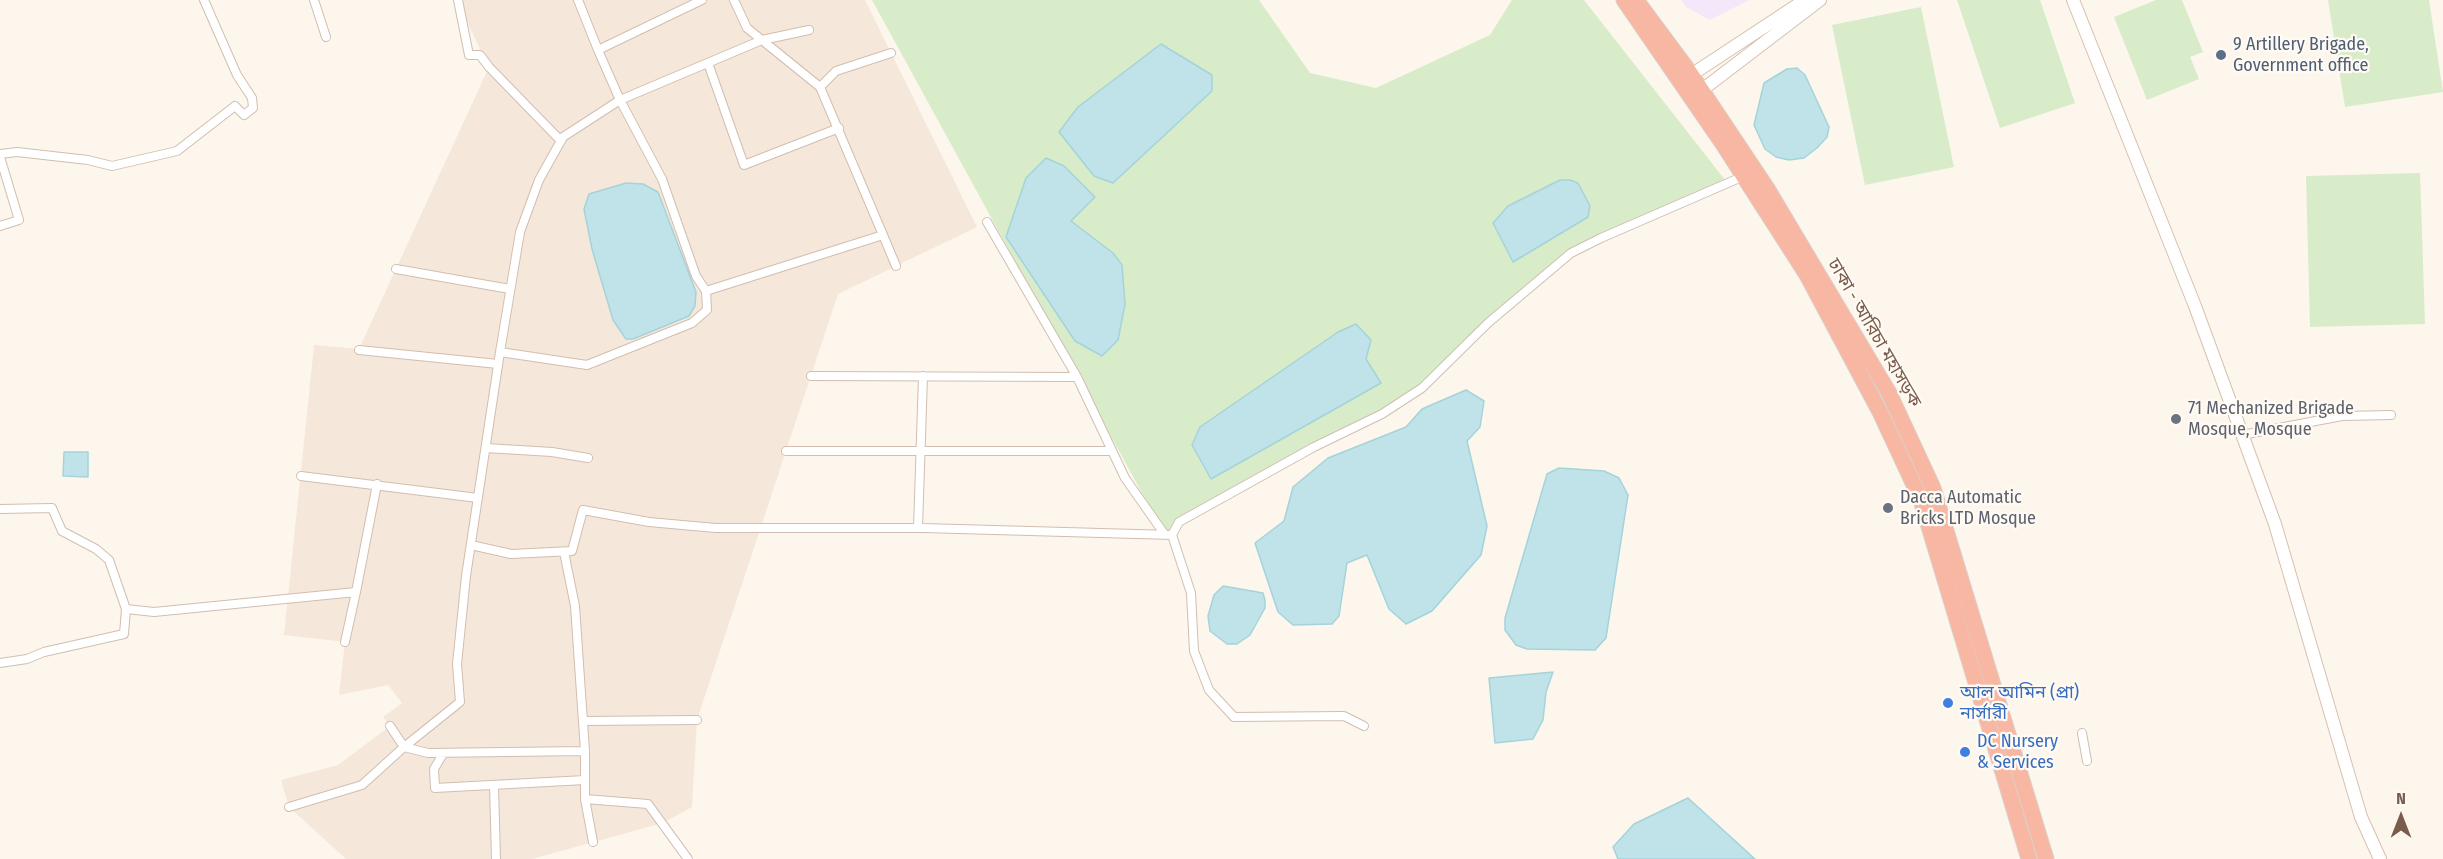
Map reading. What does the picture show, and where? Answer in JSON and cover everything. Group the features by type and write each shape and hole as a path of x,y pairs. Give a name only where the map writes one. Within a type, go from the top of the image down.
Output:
{"highway":[{"name":"ঢাকা - আরিচা মহাসড়ক","path":"1624,0 1744,176 1807,275 1880,412 1921,500 2029,859"},
{"name":"ঢাকা - আরিচা মহাসড়ক","path":"1636,0 1702,90 1768,190 1889,393 1933,488 2046,859"}],"street":[{"path":"0,226 19,220 0,156 29,153 88,160 112,166 177,151 235,106 244,115 253,108 252,98 237,75 204,0"},
{"path":"314,0 326,36"},
{"path":"458,0 469,54 480,54 489,67 561,141"},
{"path":"500,352 587,365 692,323 707,310 705,291 696,276 662,179 620,100 578,0"},
{"path":"598,50 702,0"},
{"path":"734,0 747,28 820,87 896,266"},
{"path":"1691,75 1805,0"},
{"path":"1702,90 1820,0"},
{"path":"2073,0 2195,306 2275,524 2361,817 2380,859"},
{"path":"289,807 362,785 404,747 460,702 457,664 471,545 520,232 539,180 563,137 620,100 762,40 809,30"},
{"path":"820,87 836,71 891,53"},
{"path":"708,63 744,165 839,129"},
{"path":"1168,535 1179,522 1314,447 1382,414 1422,388 1488,323 1571,253 1600,238 1744,176"},
{"path":"987,222 1077,377 1125,478 1168,535 1191,593 1194,651 1209,690 1234,717 1344,716 1364,726"},
{"path":"705,291 883,235"},
{"path":"396,269 510,289"},
{"path":"359,350 498,364"},
{"path":"811,376 1077,377"},
{"path":"918,528 923,376"},
{"path":"2242,435 2342,417 2391,415"},
{"path":"486,448 552,452 588,458"},
{"path":"786,451 1112,451"},
{"path":"301,476 478,498"},
{"path":"345,642 377,484"},
{"path":"0,509 52,508 62,531 96,549 109,560 126,609 124,634 44,652 27,659 0,663"},
{"path":"471,545 511,554 572,551 583,510 649,522 716,528 918,528 1168,535"},
{"path":"564,552 575,606 585,751 585,799 593,842"},
{"path":"126,609 154,612 356,592"},
{"path":"583,721 697,720"},
{"path":"390,726 404,747 443,754 585,751"},
{"path":"2082,733 2087,761"},
{"path":"443,754 434,769 435,788 585,780"},
{"path":"494,784 496,859"},
{"path":"585,799 648,804 687,859"}],"shaded area":[{"path":"463,0 865,0 977,227 838,294 697,720 692,807 663,823 532,859 346,859 289,807 281,780 338,765 390,726 383,717 402,703 388,685 339,695 345,642 284,635 314,345 359,349 489,67 464,16"},
{"path":"1681,0 1749,0 1710,20 1686,7"}],"green space":[{"path":"872,0 1259,0 1310,73 1376,88 1490,35 1512,0 1584,0 1729,185 1571,253 1399,403 1165,535"},
{"path":"1957,0 2040,0 2075,103 2000,128"},
{"path":"2156,0 2182,0 2203,52 2190,57 2199,79 2147,100 2114,17"},
{"path":"2328,0 2429,0 2443,92 2345,107"},
{"path":"1921,7 1954,167 1865,185 1832,25"},
{"path":"2420,173 2425,324 2310,327 2306,176"}],"water":[{"path":"1161,44 1212,75 1212,91 1113,183 1094,176 1059,132 1078,107"},
{"path":"1797,68 1805,75 1829,127 1827,137 1817,148 1804,158 1789,160 1776,157 1765,149 1754,125 1764,83 1787,69"},
{"path":"1046,158 1064,166 1095,197 1071,221 1113,253 1122,265 1125,304 1118,340 1102,356 1075,341 1006,237 1026,178"},
{"path":"1560,180 1578,183 1590,206 1588,217 1513,262 1493,223 1508,206"},
{"path":"626,183 643,184 658,192 696,292 695,306 689,316 633,339 626,339 613,320 592,249 584,209 589,194"},
{"path":"1356,324 1371,340 1366,359 1381,383 1211,479 1192,445 1200,427 1338,332"},
{"path":"1466,390 1484,401 1480,427 1467,441 1487,526 1481,555 1432,611 1406,624 1389,609 1367,555 1347,563 1339,616 1332,624 1293,625 1278,612 1255,543 1284,521 1293,487 1328,458 1406,427 1422,409"},
{"path":"64,452 88,452 88,477 63,476"},
{"path":"1559,468 1604,471 1619,478 1628,495 1606,638 1595,650 1527,649 1516,645 1505,630 1505,618 1547,474"},
{"path":"1223,586 1263,593 1265,600 1265,608 1250,635 1237,644 1227,644 1210,631 1208,616 1214,595"},
{"path":"1553,672 1546,692 1543,720 1533,739 1495,743 1489,678"},
{"path":"1688,798 1755,859 1618,859 1613,847 1634,824"}],"place":[{"name":"9 Artillery Brigade, Government office","path":"2221,55"},
{"name":"71 Mechanized Brigade Mosque, Mosque","path":"2176,419"},
{"name":"Dacca Automatic Bricks LTD Mosque","path":"1888,508"},
{"name":"আল আমিন (প্রা) নার্সারী","path":"1948,703"},
{"name":"DC Nursery & Services","path":"1965,752"}]}
